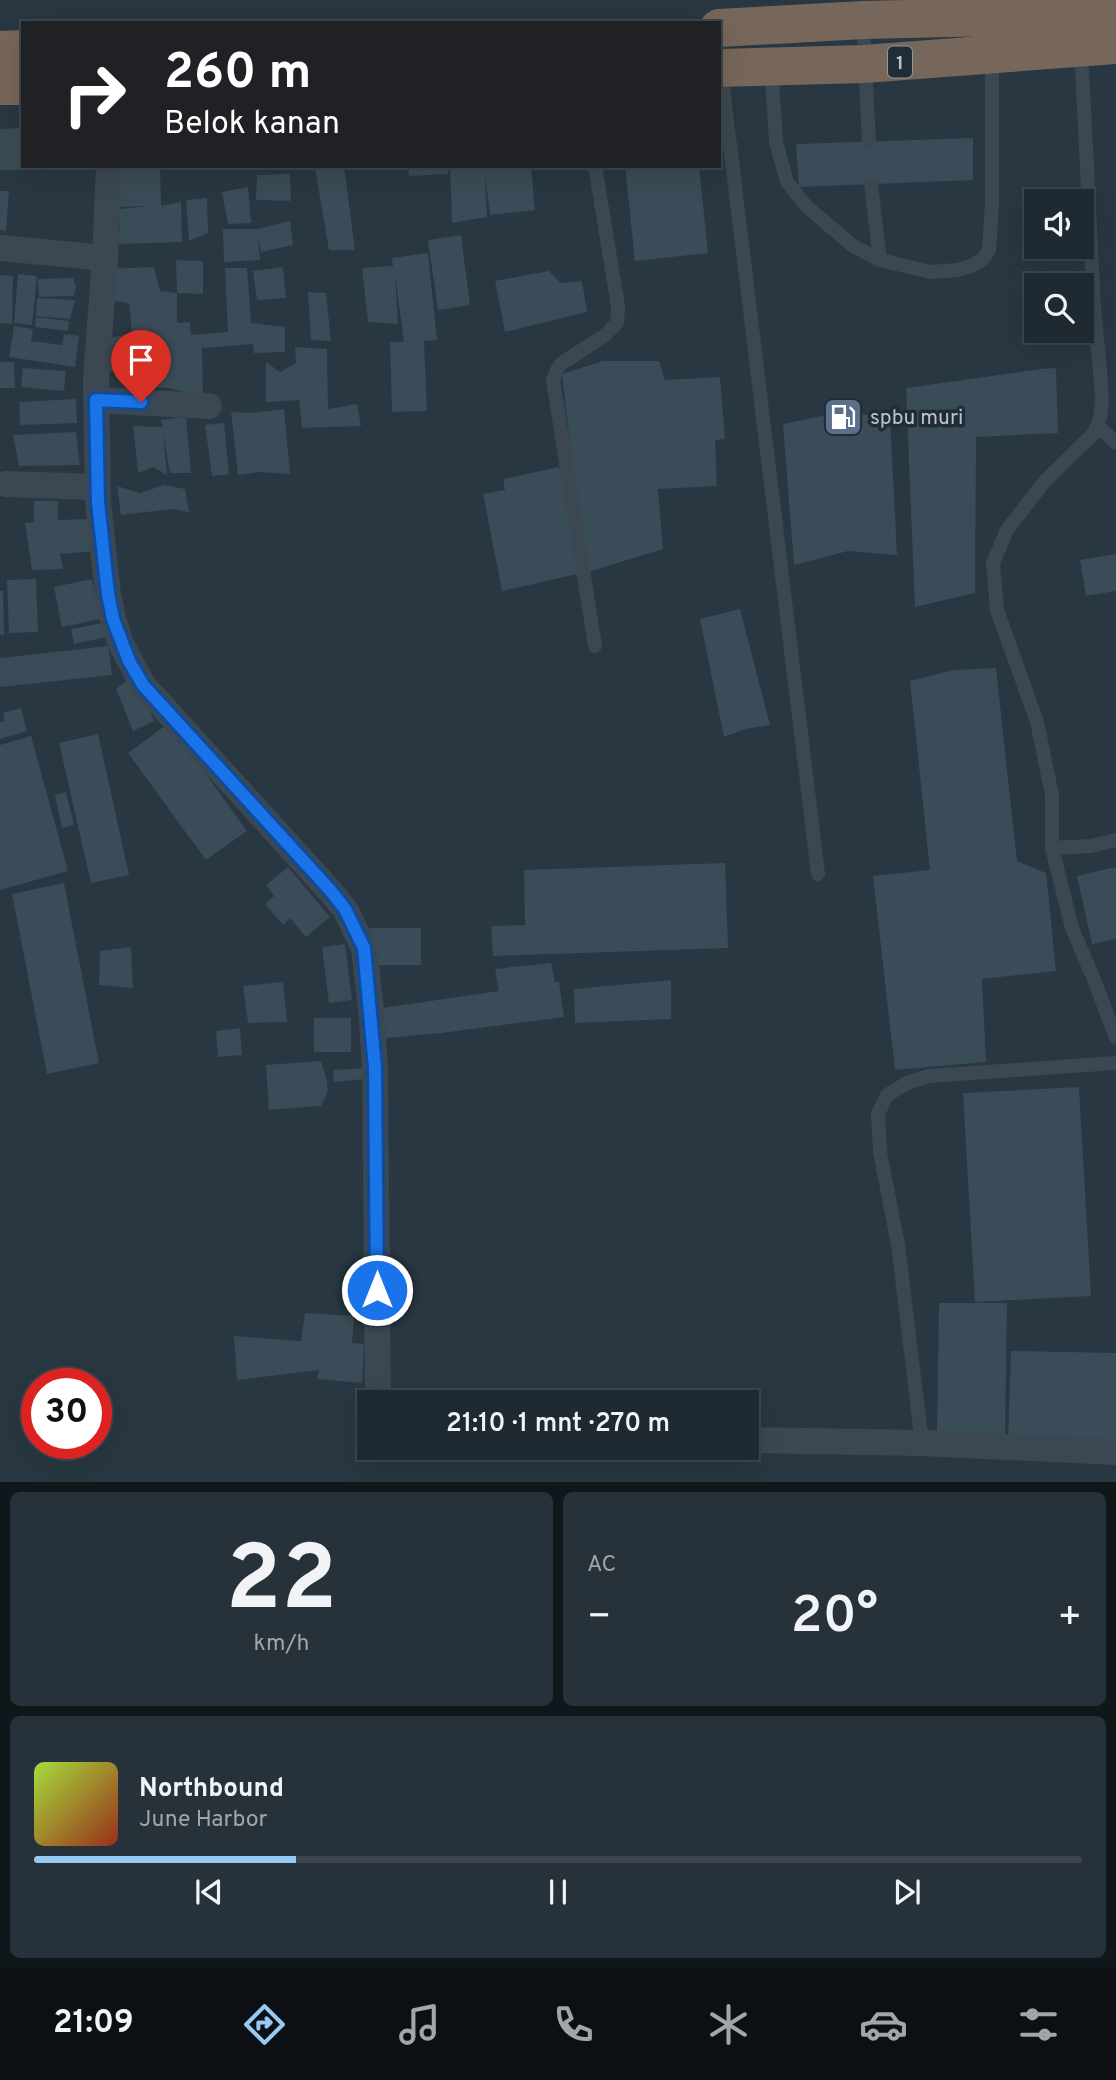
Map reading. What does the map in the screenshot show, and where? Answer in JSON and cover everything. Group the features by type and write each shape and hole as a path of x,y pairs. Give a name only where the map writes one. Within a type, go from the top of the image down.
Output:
{"highway":[{"name":"1","path":"721,68 770,47 863,20 990,36 1087,35 1116,12"},
{"name":"1","path":"721,29 770,47 864,64 990,36"},
{"path":"0,50 21,48"},
{"path":"0,86 21,86"}],"street":[{"path":"109,168 96,400 97,487 113,619 125,652 143,685 330,890 345,909 364,948 375,1068 378,1390"},
{"path":"0,248 105,258"},
{"path":"96,400 209,406"},
{"path":"6,484 97,487"},
{"path":"759,1440 922,1443 1116,1452"}],"lane":[{"path":"863,20 869,142"},
{"path":"1087,35 1093,281 1102,401 1098,426 1044,482 1014,520 993,564 997,610 1037,722 1052,795 1052,848 1072,928 1116,1038"},
{"path":"770,47 776,142 788,182 806,206 853,246 880,260 930,272 957,270 983,260 989,250 992,203 990,36"},
{"path":"721,76 818,874"},
{"path":"595,168 618,306 617,323 604,336 562,363 553,380 595,646"},
{"path":"871,184 880,260"},
{"path":"1098,426 1116,443"},
{"path":"1052,848 1091,846 1116,839"},
{"path":"922,1443 898,1245 880,1152 878,1114 887,1095 907,1083 929,1076 1116,1063"}],"building":[{"path":"20,128 20,170 0,170 0,129"},
{"path":"973,138 973,180 799,187 796,144"},
{"path":"115,168 160,168 161,206 181,202 182,242 119,244 120,209 148,206 115,207"},
{"path":"315,168 344,168 355,250 329,250"},
{"path":"408,168 447,168 448,174 409,176"},
{"path":"450,168 531,168 535,210 490,215 485,175 487,217 452,223"},
{"path":"625,168 699,168 708,253 635,261"},
{"path":"290,174 291,201 256,200 257,175"},
{"path":"248,187 251,223 228,224 222,192"},
{"path":"0,191 9,191 6,231 0,230"},
{"path":"207,198 208,233 189,241 186,200"},
{"path":"290,221 293,245 261,252 258,237 260,260 224,262 223,229 257,229"},
{"path":"461,235 470,305 438,310 428,240"},
{"path":"428,253 437,340 424,341 427,411 392,412 390,342 404,342 395,275 398,324 368,322 362,268 393,266 392,258"},
{"path":"176,260 203,261 203,294 177,293"},
{"path":"154,267 160,291 177,293 177,323 190,322 191,335 228,332 225,268 247,268 251,323 285,327 285,352 254,353 253,344 202,348 203,396 168,388 134,387 131,370 100,373 102,340 132,333 129,303 106,300 106,269"},
{"path":"283,267 286,298 257,300 253,271"},
{"path":"549,271 561,283 582,281 587,312 505,332 495,281"},
{"path":"18,274 37,276 32,325 14,323"},
{"path":"0,275 13,276 12,324 0,323"},
{"path":"73,278 76,286 74,296 39,297 38,279"},
{"path":"308,292 326,293 331,341 311,340"},
{"path":"37,298 75,300 70,319 36,316"},
{"path":"36,317 69,321 68,331 35,327"},
{"path":"14,326 33,329 31,341 62,345 64,334 79,336 75,367 9,357"},
{"path":"295,347 327,349 328,409 357,404 361,426 302,428 299,400 266,402 266,362 280,372 296,363"},
{"path":"603,361 659,361 665,380 720,377 725,439 715,440 717,486 658,489 663,549 585,573 562,374"},
{"path":"0,362 14,362 15,388 0,388"},
{"path":"23,368 66,371 64,391 21,387"},
{"path":"1056,368 1058,433 976,437 975,593 915,607 906,388"},
{"path":"76,399 77,423 20,425 19,402"},
{"path":"284,409 290,474 259,472 238,475 231,412 252,413"},
{"path":"836,413 890,416 897,555 848,551 794,565 783,424"},
{"path":"186,417 191,473 170,473 163,432 167,475 153,467 138,473 133,426 163,427 161,420"},
{"path":"224,423 229,474 212,476 205,425"},
{"path":"76,432 80,465 19,466 13,435"},
{"path":"559,467 582,573 502,591 483,494 505,490 503,479"},
{"path":"164,485 185,489 189,512 172,509 121,515 117,486 140,493"},
{"path":"34,501 58,501 58,520 89,519 96,551 60,554 63,569 32,570 25,523 34,522"},
{"path":"1116,554 1116,591 1086,596 1080,560"},
{"path":"36,579 38,632 9,633 7,580"},
{"path":"92,579 100,619 62,627 54,587"},
{"path":"0,591 3,591 4,635 0,635"},
{"path":"740,609 770,725 745,729 724,737 700,619"},
{"path":"108,622 111,636 74,644 71,629"},
{"path":"108,646 112,675 0,687 0,658"},
{"path":"996,668 1017,861 1046,873 1056,971 982,979 986,1062 895,1070 873,876 930,870 910,681 953,670"},
{"path":"130,678 143,696 154,721 133,731 116,689"},
{"path":"21,708 27,731 0,739 0,722 5,721 3,713"},
{"path":"169,723 247,831 206,860 128,753"},
{"path":"98,734 129,875 91,883 59,743"},
{"path":"31,736 68,871 0,890 0,745"},
{"path":"66,792 74,825 62,828 55,795"},
{"path":"725,863 728,948 493,956 491,926 525,925 524,870"},
{"path":"288,867 330,917 306,937 290,918 283,925 265,904 274,896 266,885"},
{"path":"1116,867 1116,939 1092,944 1077,876"},
{"path":"64,883 99,1063 47,1074 12,894"},
{"path":"370,928 421,928 421,965 369,965"},
{"path":"345,944 352,1000 329,1003 322,947"},
{"path":"131,947 133,988 99,985 100,951"},
{"path":"551,963 555,982 559,982 564,1017 386,1038 382,1008 499,991 495,969"},
{"path":"671,980 671,1019 575,1023 574,989"},
{"path":"283,982 287,1022 248,1023 243,986"},
{"path":"314,1018 351,1018 351,1052 314,1052"},
{"path":"240,1028 242,1055 218,1057 216,1031"},
{"path":"321,1061 328,1091 321,1106 269,1110 266,1065"},
{"path":"363,1068 364,1079 334,1082 333,1070"},
{"path":"1079,1087 1091,1296 975,1302 963,1093"},
{"path":"939,1303 1007,1303 1005,1436 937,1435"},
{"path":"305,1313 354,1316 352,1343 364,1344 362,1383 317,1379 319,1370 237,1380 234,1336 301,1341"},
{"path":"1011,1351 1116,1353 1116,1442 1008,1439"}],"place":[{"name":"spbu muri","path":"843,417"}],"route":[{"path":"141,402 96,400 98,502 113,619 121,644 143,685 330,890 345,909 364,948 375,1068 377,1290"}]}
